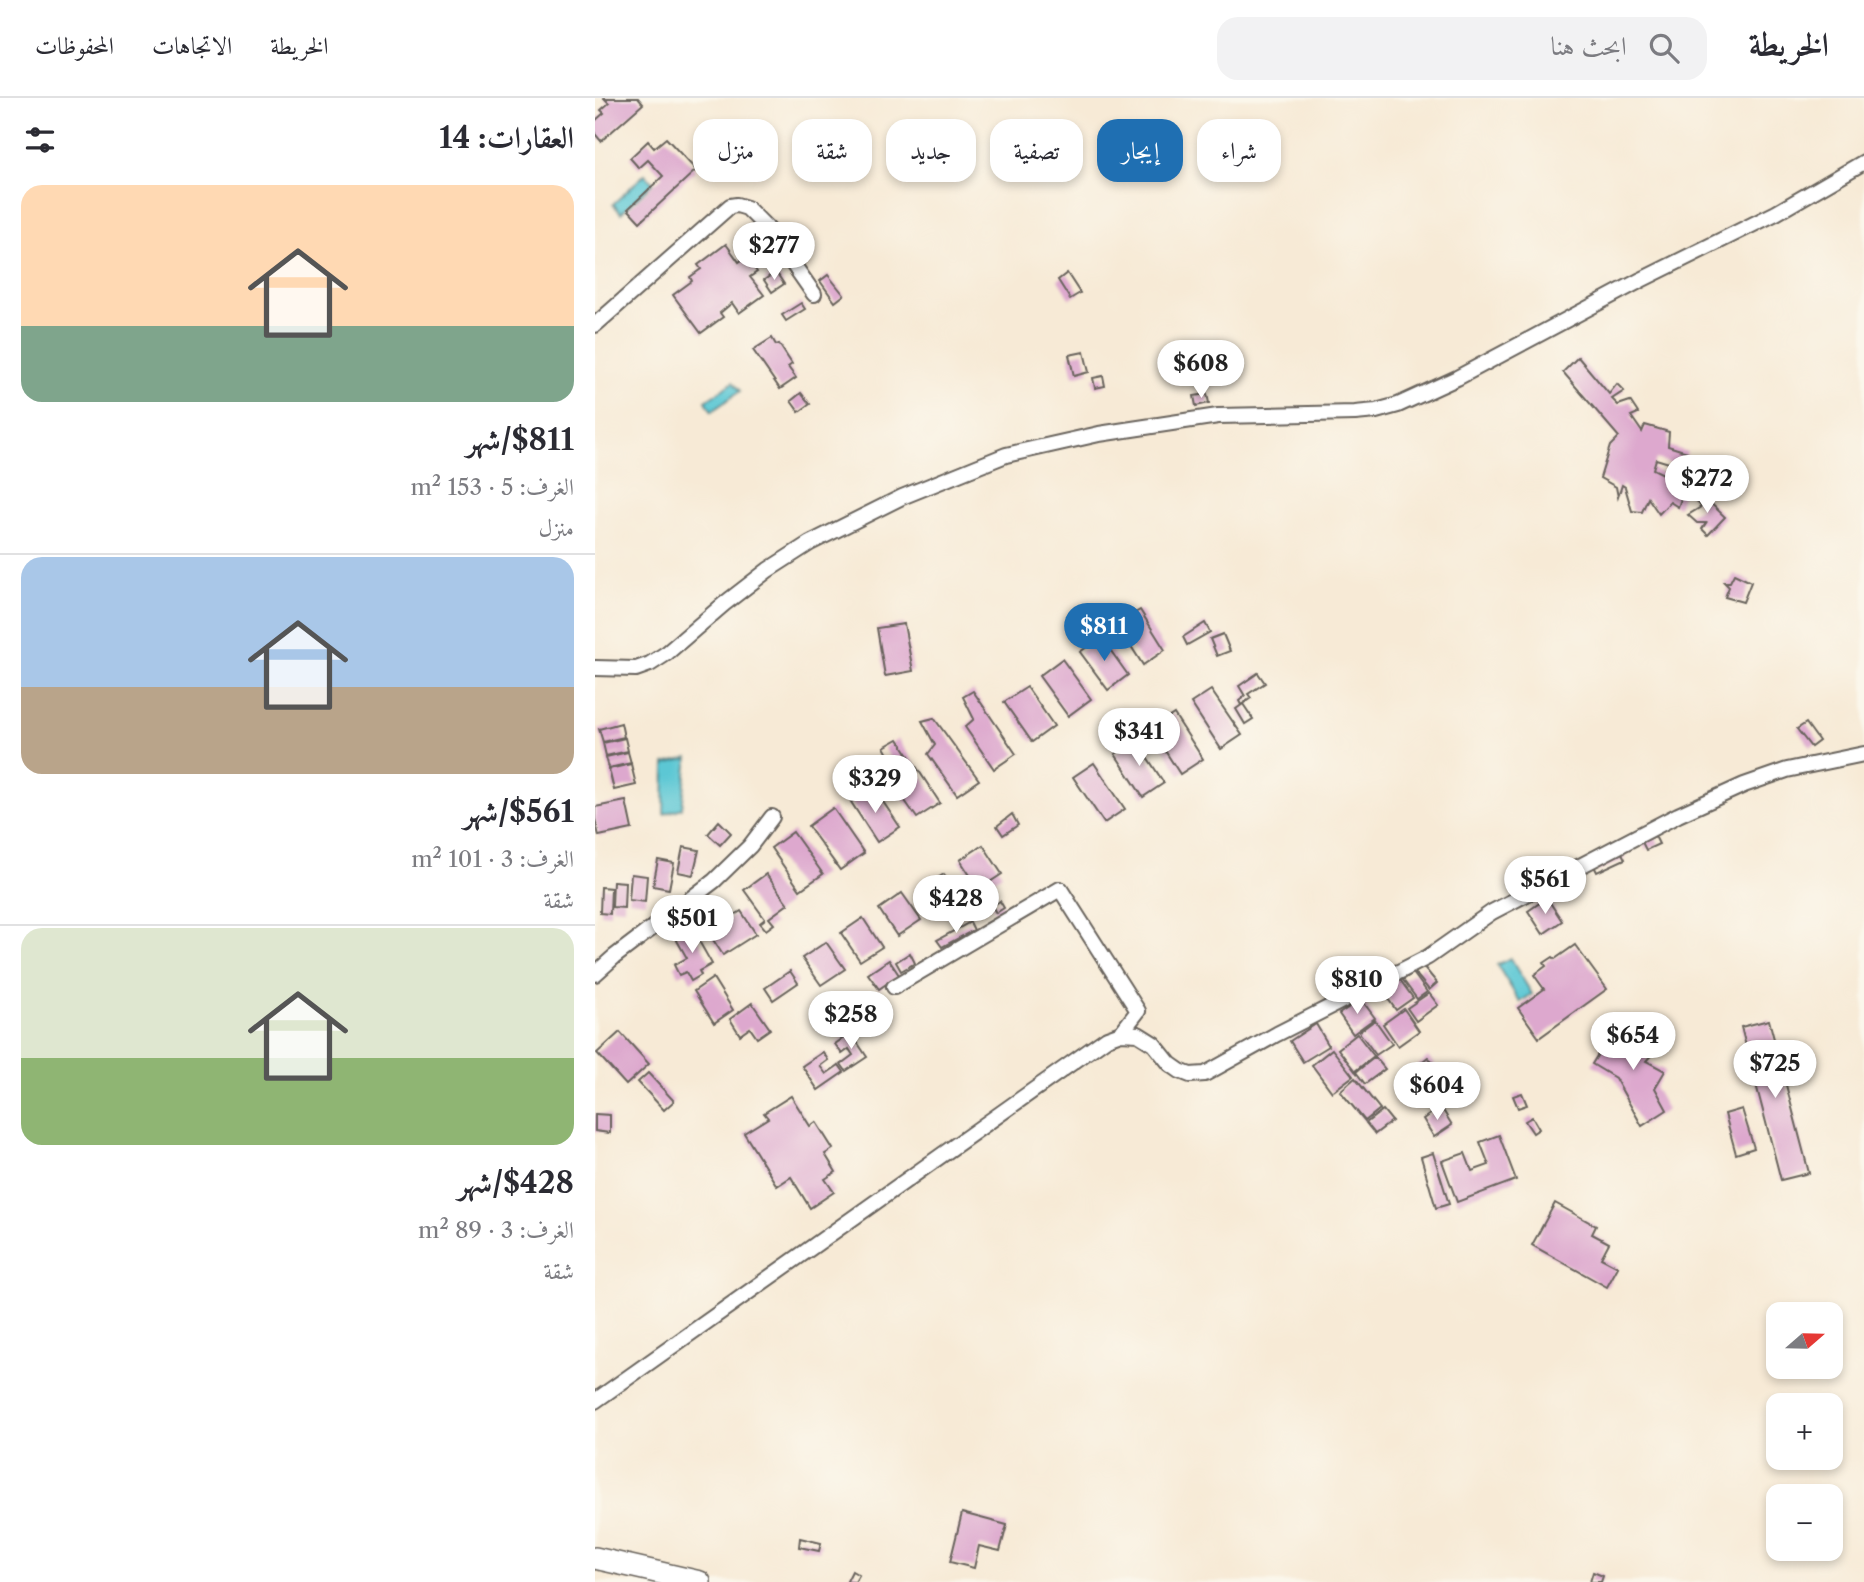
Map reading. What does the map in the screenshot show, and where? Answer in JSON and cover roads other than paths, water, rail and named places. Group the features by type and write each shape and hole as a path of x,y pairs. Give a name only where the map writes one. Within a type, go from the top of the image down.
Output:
{"main road":[{"path":"595,1558 700,1582"}],"street":[{"path":"595,668 636,669 650,664 768,570 810,543 902,497 1006,455 1099,434 1219,416 1356,413 1398,405 1457,378 1641,280 1776,213 1864,162"},
{"path":"595,325 730,205 747,208 770,232 814,294"},
{"path":"595,1401 1107,1038 1121,1033 1138,1034 1154,1044 1170,1064 1180,1071 1190,1075 1205,1074 1428,957 1492,912 1678,816 1744,785 1787,770 1864,754"},
{"path":"595,974 714,881 750,846 772,817"},
{"path":"894,987 1061,889 1138,1012 1121,1033"}],"water":[{"path":"645,174 653,183 621,213 613,204"},
{"path":"733,382 740,391 712,411 706,401"},
{"path":"688,758 682,808 664,814 665,764"},
{"path":"1510,958 1532,994 1520,1002 1497,965"}]}
